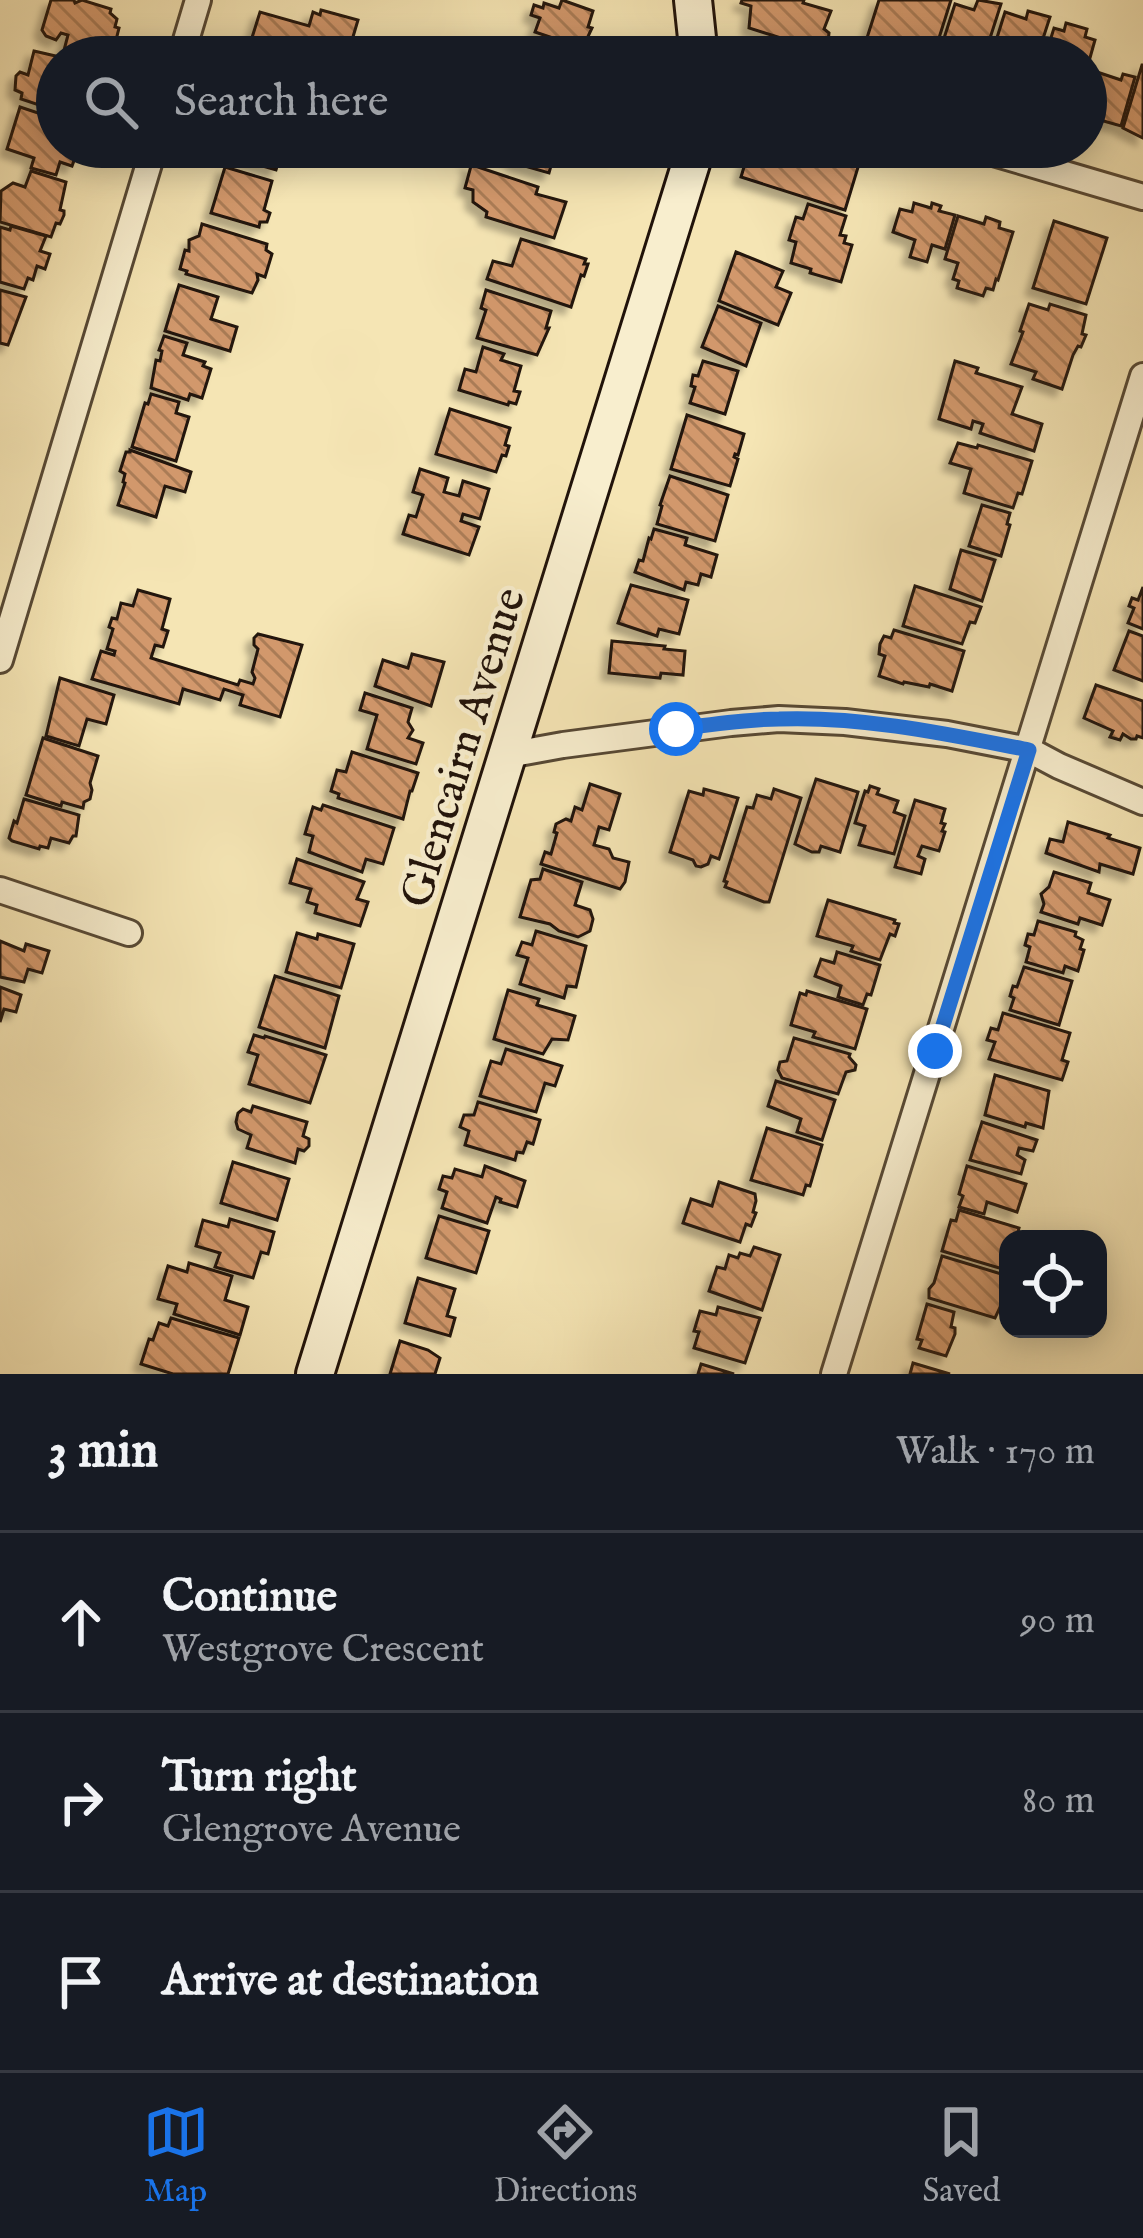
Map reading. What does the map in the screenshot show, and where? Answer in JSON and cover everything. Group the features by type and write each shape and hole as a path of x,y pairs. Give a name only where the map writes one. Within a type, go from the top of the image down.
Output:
{"street":[{"path":"187,36 198,0"},
{"path":"693,0 697,36"},
{"path":"0,660 148,168"},
{"name":"Glencairn Avenue","path":"315,1374 690,168"},
{"path":"1044,168 1143,197"},
{"path":"834,1374 1143,376"},
{"path":"508,755 779,718 892,726 1029,750 1143,802"},
{"path":"0,890 129,933"}],"building":[{"path":"51,0 82,0 111,9 119,28 117,36 46,36 42,30"},
{"path":"562,0 593,11 588,36 535,32 540,18 531,15 534,5 559,8"},
{"path":"804,0 831,11 824,29 829,36 774,36 749,28 751,6 741,3"},
{"path":"879,0 951,0 940,36 868,36"},
{"path":"978,0 1001,4 991,36 945,36 955,4 974,10"},
{"path":"321,10 358,20 353,36 252,36 260,12 309,26 313,12 320,15"},
{"path":"1028,11 1050,17 1044,36 998,36 1005,12 1026,19"},
{"path":"1066,23 1087,29 1085,36 1052,36 1054,28 1064,31"},
{"path":"36,51 36,104 21,99 22,93 15,90 16,76 20,72 28,75"},
{"path":"1143,65 1143,138 1123,128"},
{"path":"1123,74 1135,77 1121,126 1107,122 1107,75 1121,80"},
{"path":"20,107 36,112 36,168 58,168 56,175 31,168 34,158 7,149"},
{"path":"225,168 272,181 264,210 270,213 259,227 211,213"},
{"path":"470,168 481,168 538,187 536,194 566,202 554,238 486,217 487,212 473,202 473,190 465,188"},
{"path":"744,168 858,168 845,210 741,177"},
{"path":"31,171 66,182 60,210 64,215 51,237 0,222 1,191 13,183 25,187"},
{"path":"914,203 931,208 932,203 941,206 939,211 955,215 945,249 932,245 927,262 910,257 915,240 893,232 900,209 912,212"},
{"path":"808,204 846,216 840,235 852,245 841,282 791,263 796,242 789,240 796,217 803,219"},
{"path":"958,216 984,224 986,217 1013,232 998,280 983,296 957,288 959,281 953,279 958,263 945,259"},
{"path":"1054,221 1107,238 1086,304 1033,288"},
{"path":"202,224 267,244 272,254 265,277 257,274 252,293 180,269 189,240 199,236"},
{"path":"11,226 46,236 40,251 50,254 45,269 37,266 24,289 0,282 0,227 10,230"},
{"path":"521,239 586,259 571,307 487,279 493,261 512,266"},
{"path":"736,252 783,271 776,287 791,293 778,325 719,301"},
{"path":"179,285 218,297 211,319 237,327 230,351 165,331"},
{"path":"0,290 26,297 8,345 0,343"},
{"path":"486,290 551,311 537,355 477,338 486,310 481,308"},
{"path":"1029,304 1048,310 1050,304 1086,315 1082,334 1086,335 1073,355 1062,389 1033,379 1036,372 1011,364"},
{"path":"718,306 761,323 746,366 702,347"},
{"path":"164,336 187,343 183,355 211,369 202,398 190,394 188,400 151,388"},
{"path":"483,347 521,366 514,391 520,392 516,404 459,390 465,369 476,372"},
{"path":"703,361 738,371 725,414 690,403 693,375 698,376"},
{"path":"955,361 1022,387 1012,414 1042,424 1034,451 980,433 983,424 973,421 971,429 939,419"},
{"path":"151,394 179,402 176,413 189,417 176,461 132,447"},
{"path":"450,409 510,428 506,456 502,455 496,472 436,454"},
{"path":"687,415 744,434 734,457 738,459 730,486 671,469"},
{"path":"958,443 1032,461 1013,508 964,493 971,469 950,463"},
{"path":"130,450 191,472 185,492 165,486 156,517 118,505 125,483 120,471"},
{"path":"420,469 448,478 444,492 459,496 463,481 489,489 480,519 463,514 461,521 479,527 469,555 403,534 409,515 416,517 423,495 413,492"},
{"path":"670,476 728,495 715,541 657,524"},
{"path":"982,505 1010,513 1001,556 969,546"},
{"path":"654,529 687,538 685,545 717,555 711,577 701,574 698,585 686,582 684,590 635,572"},
{"path":"961,550 995,560 982,601 950,589"},
{"path":"631,585 688,600 679,634 659,629 657,636 618,623"},
{"path":"915,586 981,607 962,644 903,626"},
{"path":"1143,587 1143,629 1128,623 1132,598 1138,600"},
{"path":"138,590 170,599 163,647 155,645 151,658 238,685 240,680 253,684 258,634 302,645 280,717 240,705 243,695 224,689 220,700 183,689 179,704 92,679 101,651 114,655 115,651 107,649 112,618 117,619 121,603 133,606"},
{"path":"894,630 964,651 952,691 879,676 885,656 879,654 880,644"},
{"path":"1129,631 1143,636 1143,681 1114,670"},
{"path":"612,641 685,651 683,675 661,673 660,678 609,673"},
{"path":"412,654 444,662 431,706 375,686 383,660 408,668"},
{"path":"60,678 114,695 106,724 87,719 79,746 46,736"},
{"path":"1096,685 1143,701 1143,738 1110,737 1113,731 1084,718"},
{"path":"365,693 412,708 408,722 413,730 408,738 423,743 416,764 367,749 377,715 360,710"},
{"path":"43,738 98,756 90,799 83,808 26,795"},
{"path":"352,752 418,773 403,819 338,798 331,791 337,770 346,772"},
{"path":"816,779 858,792 840,852 821,846 819,852 812,852 795,844"},
{"path":"590,784 620,794 609,830 599,827 594,845 629,862 620,889 541,864 545,852 551,854 556,824 571,821 575,807 582,810"},
{"path":"870,786 879,789 877,794 898,801 894,812 905,816 894,854 859,845 865,826 855,823"},
{"path":"704,789 738,798 719,859 711,856 701,867 670,852 689,791 703,795"},
{"path":"774,789 801,798 769,902 764,902 725,887 724,881 747,807 753,808 757,795 771,799"},
{"path":"24,799 79,815 76,836 69,843 51,838 48,848 39,849 12,841 9,838"},
{"path":"915,800 945,809 939,851 922,846 918,856 925,859 921,874 895,867"},
{"path":"323,805 394,828 383,864 366,859 362,872 309,852 313,836 305,834 313,807 321,810"},
{"path":"1068,822 1140,848 1133,874 1100,864 1099,872 1046,853 1050,839 1063,842"},
{"path":"297,859 364,882 357,899 368,902 360,926 315,913 317,905 307,902 311,889 290,883"},
{"path":"543,869 582,882 575,905 590,910 590,931 578,937 520,917 531,880 540,879"},
{"path":"1054,872 1091,883 1088,893 1110,900 1102,925 1080,918 1078,924 1041,912 1041,894"},
{"path":"828,900 899,924 880,960 817,936"},
{"path":"1038,921 1076,932 1083,940 1078,971 1065,966 1063,973 1026,962 1028,934 1034,935"},
{"path":"536,931 586,946 576,987 567,986 564,998 520,984 528,958 517,955 522,942 532,945"},
{"path":"297,933 354,944 341,988 286,972"},
{"path":"0,941 24,951 26,944 49,951 42,973 28,969 24,982 0,977"},
{"path":"837,952 880,965 863,1005 838,997 841,986 815,976 821,959 834,963"},
{"path":"1024,967 1072,981 1059,1025 1010,1010 1013,986 1017,987"},
{"path":"275,976 339,996 325,1048 259,1027"},
{"path":"0,987 21,995 16,1012 4,1009 0,1022"},
{"path":"508,990 575,1016 568,1040 552,1039 543,1054 494,1039"},
{"path":"800,993 867,1009 855,1049 791,1025"},
{"path":"1003,1013 1070,1033 1062,1080 989,1059 995,1042 987,1040 991,1028 998,1030"},
{"path":"254,1035 326,1055 310,1103 249,1084 258,1055 248,1052"},
{"path":"794,1038 850,1054 855,1070 846,1072 838,1094 782,1078 780,1062 787,1061"},
{"path":"506,1049 562,1066 555,1086 545,1083 536,1112 480,1096 491,1061 501,1064"},
{"path":"995,1075 1049,1091 1043,1128 985,1115"},
{"path":"776,1081 835,1100 822,1140 797,1132 801,1119 768,1106"},
{"path":"478,1102 540,1120 533,1144 527,1142 515,1160 465,1145 469,1131 460,1127 464,1115 474,1115"},
{"path":"253,1106 307,1122 303,1136 309,1139 309,1146 298,1149 295,1163 247,1148 251,1135 238,1129 236,1122 238,1113 243,1109 251,1112"},
{"path":"982,1122 1037,1140 1033,1151 1019,1148 1017,1155 1025,1160 1021,1174 970,1160"},
{"path":"767,1128 822,1145 803,1195 751,1180"},
{"path":"233,1162 289,1179 277,1220 221,1203"},
{"path":"485,1166 525,1181 517,1207 496,1197 487,1223 442,1208 447,1192 439,1189 443,1176 452,1178 455,1169 482,1177"},
{"path":"967,1166 1026,1184 1017,1212 987,1202 984,1214 959,1207"},
{"path":"719,1182 755,1194 756,1213 740,1242 683,1223 691,1199 712,1206"},
{"path":"959,1210 1019,1228 999,1230 999,1268 942,1251 951,1220 956,1221"},
{"path":"439,1216 489,1231 476,1273 426,1258"},
{"path":"230,1219 274,1232 268,1254 261,1252 253,1278 215,1267 220,1253 196,1246 203,1220 228,1227"},
{"path":"754,1247 780,1255 762,1310 709,1291 717,1267 725,1269 729,1255 750,1256"},
{"path":"942,1256 999,1273 995,1318 929,1298"},
{"path":"189,1263 232,1276 225,1300 248,1307 240,1335 174,1314 177,1304 158,1299 168,1266 187,1272"},
{"path":"418,1278 455,1289 447,1316 455,1318 450,1336 405,1323"},
{"path":"927,1304 954,1312 951,1327 955,1334 946,1356 919,1348"},
{"path":"718,1307 760,1318 745,1363 694,1348 700,1311 716,1315"},
{"path":"171,1318 239,1338 228,1374 173,1374 141,1364 159,1323 168,1326"},
{"path":"400,1341 440,1358 435,1374 390,1374"},
{"path":"913,1363 950,1374 910,1374"},
{"path":"701,1364 734,1374 698,1374"}],"route":[{"path":"676,729 779,718 892,726 1029,750 935,1051"}]}
